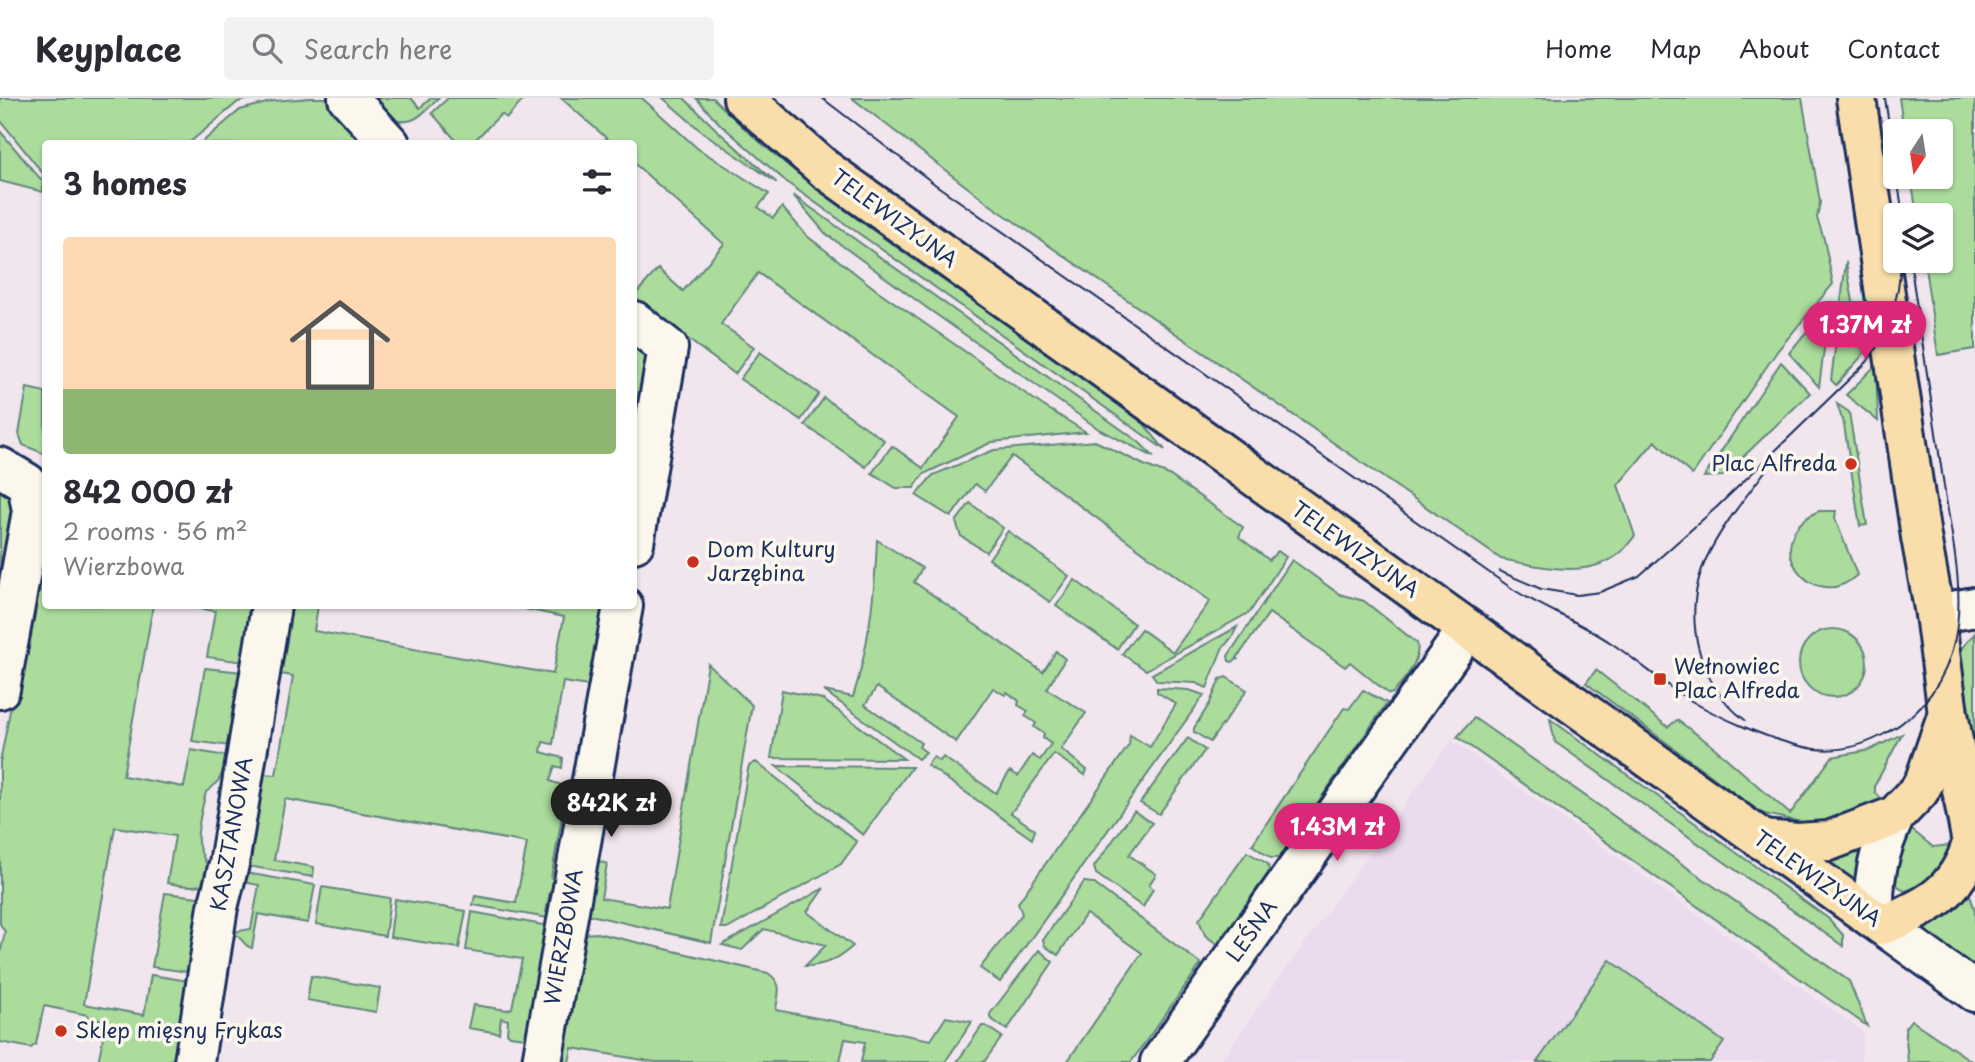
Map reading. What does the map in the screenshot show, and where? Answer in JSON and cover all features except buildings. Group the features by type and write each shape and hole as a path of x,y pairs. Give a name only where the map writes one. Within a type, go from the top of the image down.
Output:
{"main road":[{"name":"TELEWIZYJNA","path":"743,98 825,170 1879,922"},
{"path":"1856,98 1948,714 1973,849 1957,878 1939,897 1917,912 1879,922"},
{"path":"1762,840 1797,843 1829,841 1895,816 1919,791 1925,780 1948,714"}],"street":[{"path":"348,98 386,140"},
{"path":"637,323 668,348 637,526"},
{"path":"0,467 27,483 32,511 0,689"},
{"path":"1935,614 1975,607"},
{"name":"KASZTANOWA","path":"194,1062 271,609"},
{"name":"WIERZBOWA","path":"542,1062 622,609"},
{"name":"LEŚNA","path":"1160,1062 1468,630"},
{"path":"1879,922 1873,901 1877,863 1881,845 1895,816"},
{"name":"TELEWIZYJNA","path":"1879,922 1975,992"}],"shaded area":[{"path":"1451,740 1863,1032 1861,1062 1219,1062"}],"green space":[{"path":"0,98 254,98 238,102 193,140 42,140 42,172 0,120"},
{"path":"333,98 369,140 205,140 240,110 274,101"},
{"path":"370,98 411,98 420,108 431,98 439,98 420,116 404,121 385,120"},
{"path":"448,98 525,98 507,118 501,114 475,140 456,140 432,113"},
{"path":"561,98 642,98 697,148 769,194 758,207 773,218 782,207 807,236 878,291 1042,405 1086,432 992,442 923,475 914,488 896,488 872,473 892,446 923,468 959,417 758,273 721,324 754,347 735,374 637,301 637,293 658,269 683,291 724,244 637,166 637,140 609,140"},
{"path":"663,98 684,98 777,183 701,131"},
{"path":"696,98 713,98 772,152 835,202 1144,424 1165,450 789,184 720,124"},
{"path":"852,98 1802,98 1820,202 1817,218 1833,284 1778,350 1692,475 1655,441 1618,485 1635,536 1622,551 1607,561 1578,569 1531,565 1501,559 989,204"},
{"path":"1899,98 1975,98 1975,349 1938,355 1926,273 1953,273 1953,203 1915,203 1913,189 1953,189 1953,119 1902,119"},
{"path":"0,131 42,181 42,192 0,181"},
{"path":"793,195 1139,442 1154,457 1100,430 927,308 825,233"},
{"path":"1846,262 1853,302 1871,322 1873,339 1836,385 1831,380"},
{"path":"1830,303 1819,387 1789,353"},
{"path":"637,338 648,354 637,441"},
{"path":"760,352 819,394 801,420 740,379"},
{"path":"1781,362 1810,393 1723,476 1704,477"},
{"path":"1876,365 1878,421 1846,395"},
{"path":"27,388 42,391 42,453 23,445 19,434"},
{"path":"824,398 884,440 866,467 805,425"},
{"path":"1837,404 1849,412 1867,525 1860,526 1844,425"},
{"path":"1095,441 1169,475 1243,527 1239,537 1269,560 1278,551 1286,557 1250,612 1146,670 1122,654 1141,629 1173,652 1210,601 1012,456 985,491 975,484 951,517 916,495 933,475 994,450"},
{"path":"0,488 12,498 20,521 0,626"},
{"path":"970,503 1003,528 986,552 961,536 956,522"},
{"path":"1819,511 1836,511 1835,518 1857,575 1840,585 1823,587 1809,581 1797,570 1791,555 1791,539 1800,524"},
{"path":"1008,531 1069,576 1050,602 989,559"},
{"path":"877,540 922,568 914,582 1043,672 1056,651 1065,659 1047,689 1086,713 1061,749 1087,770 1085,775 1054,754 1011,813 1035,830 1032,839 927,765 933,757 940,761 943,757 996,793 1010,771 1018,776 1032,755 1040,760 1051,744 1043,738 1044,734 1034,727 1036,723 1025,716 1028,711 1018,705 1019,701 1007,692 1005,695 993,688 956,742 877,687 865,705 921,743 919,747 926,752 918,759 824,691 853,697 870,620"},
{"path":"42,546 42,609 152,609 123,776 184,787 191,750 226,756 220,777 206,792 200,817 198,842 208,868 209,876 206,882 195,886 167,883 175,836 115,827 84,1004 144,1015 151,975 189,981 179,1049 173,1059 165,1062 98,1062 107,1020 88,1018 88,1015 44,1006 36,1044 31,1048 0,1042 0,954 5,932 0,924 0,762"},
{"path":"1292,560 1339,594 1364,601 1417,643 1414,663 1393,693 1389,694 1350,662 1345,667 1269,613 1238,659 1229,661 1228,656"},
{"path":"1075,580 1134,624 1117,649 1056,606"},
{"path":"203,609 253,609 244,662 207,657 215,611"},
{"path":"289,609 318,609 314,631 553,674 564,617 525,609 608,610 595,687 563,682 553,744 543,742 541,752 563,758 562,768 555,766 550,781 561,785 556,813 562,817 551,878 561,884 560,890 550,891 546,912 554,919 473,905 475,896 516,903 527,843 285,799 274,860 314,867 313,877 236,864 237,850 252,843 264,774 276,775 293,676 268,672 283,644"},
{"path":"1237,627 1222,649 1207,688 1196,683 1157,681 1152,674"},
{"path":"1826,629 1840,629 1852,634 1862,644 1867,663 1862,682 1852,692 1840,697 1826,697 1814,692 1804,682 1799,670 1799,656 1804,644 1814,634"},
{"path":"1975,633 1975,752 1960,650"},
{"path":"708,664 752,705 711,943 586,914 590,858 607,864 601,898 667,909"},
{"path":"205,668 242,672 230,746 192,741"},
{"path":"1596,670 1668,727 1677,720 1710,744 1790,814 1832,757 1870,750 1902,734 1875,785 1875,792 1882,799 1857,815 1809,824 1761,813 1586,683"},
{"path":"1226,677 1247,690 1210,742 1194,732 1194,728 1210,703 1220,679"},
{"path":"1157,688 1189,690 1204,695 1000,982 980,968 1022,914 1018,903 1129,745 1130,735 1150,747 1176,704 1157,692"},
{"path":"782,690 822,699 904,759 771,758"},
{"path":"1363,690 1387,703 1279,858 1271,858 1252,845 1344,708 1349,709"},
{"path":"1474,718 1849,981 1867,1026 1457,737"},
{"path":"1550,719 1829,919 1843,935 1843,946 1555,742"},
{"path":"1188,738 1205,750 1159,814 1140,803"},
{"path":"756,762 857,842 841,864 729,928 721,928 748,769"},
{"path":"776,766 912,767 863,835"},
{"path":"1134,811 1152,823 1129,855 1156,874 1149,885 1153,889 1143,907 1096,874 1094,867"},
{"path":"1912,830 1933,847 1952,845 1935,876 1922,885 1904,891 1891,880 1904,839"},
{"path":"1865,841 1860,885 1821,857"},
{"path":"1247,852 1268,864 1269,872 1217,944 1205,935 1199,920"},
{"path":"234,871 315,885 308,923 258,914 252,948 247,946 234,932 251,929 259,885 232,880"},
{"path":"1084,882 1093,883 1201,964 1131,1062 1067,1062 1142,953 1086,914 1058,955 1045,946 1043,940"},
{"path":"322,887 390,898 385,936 316,924"},
{"path":"824,888 807,912 853,946 837,958 819,965 805,966 826,945 764,929 742,950 722,945"},
{"path":"1969,892 1975,911 1975,969 1918,928"},
{"path":"165,893 198,897 202,902 192,970 188,972 152,967"},
{"path":"395,899 466,911 459,948 390,937"},
{"path":"472,912 554,927 534,1039 510,1036 507,1033 508,1020 501,1018 499,1033 468,1028 473,1005 507,1010 512,1008 522,959 466,950"},
{"path":"597,933 768,973 778,985 776,1010 931,1040 946,1017 972,1022 945,1062 861,1062 865,1042 845,1039 840,1062 655,1062 572,1048 569,1062 556,1062 582,934"},
{"path":"1039,950 1053,962 1007,1030 990,1018 990,1014"},
{"path":"1610,960 1724,1042 1710,1062 1537,1062"},
{"path":"311,976 380,988 376,1012 307,1000"},
{"path":"1911,1020 1973,1062 1908,1062 1905,1028"},
{"path":"982,1026 1002,1037 984,1062 957,1062"}],"tram line":[{"path":"822,98 936,185 1514,590 1599,635 1700,706 1758,733 1811,748 1855,746 1899,725 1922,705 1939,681 1955,638 1958,619 1956,562 1912,273"},
{"path":"1885,98 1888,119"},
{"path":"1899,189 1901,203"},
{"path":"1499,571 1541,589 1577,595 1600,592 1639,576 1718,506 1867,362 1892,314 1900,273"},
{"path":"1745,720 1715,687 1705,668 1698,647 1695,602 1699,580 1712,547 1766,470"}],"place":[{"name":"Plac Alfreda","path":"1851,464"},
{"name":"Dom Kultury Jarzębina","path":"693,562"},
{"name":"Wełnowiec Plac Alfreda","path":"1660,679"},
{"name":"Sklep mięsny Frykas","path":"61,1031"}]}
